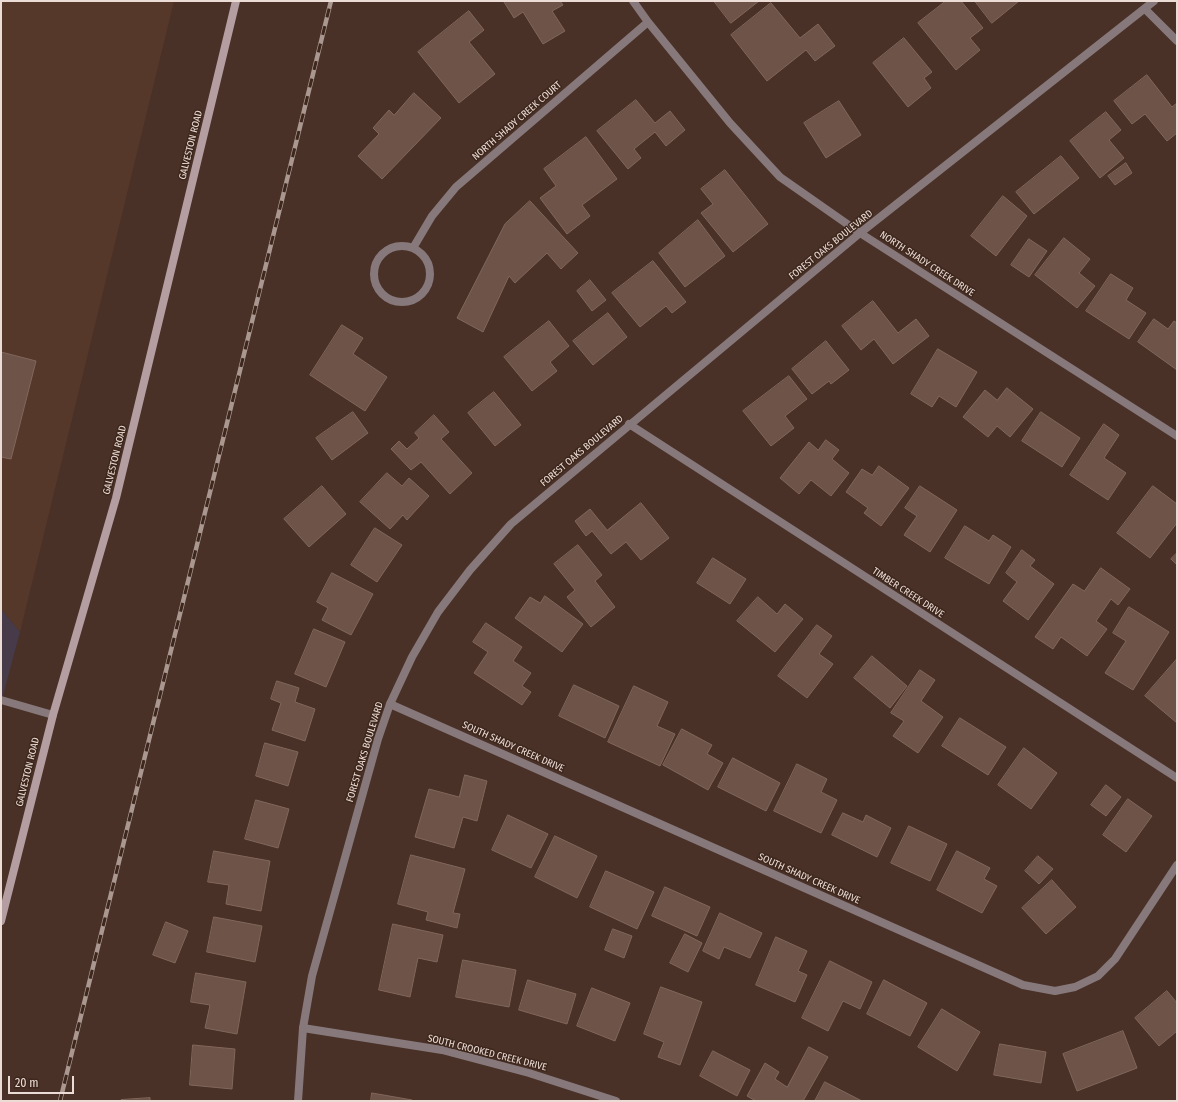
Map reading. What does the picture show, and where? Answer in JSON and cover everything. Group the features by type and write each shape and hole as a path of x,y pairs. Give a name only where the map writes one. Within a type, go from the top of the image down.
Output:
{"main road":[{"name":"GALVESTON ROAD","path":"1,921 53,715 116,498 236,1"}],"street":[{"name":"NORTH SHADY CREEK DRIVE","path":"633,1 648,22 730,123 780,177 860,233 1177,436"},
{"name":"FOREST OAKS BOULEVARD","path":"298,1101 303,1028 312,976 378,739 390,704 412,657 438,612 470,570 511,524 629,424 860,233 1154,1"},
{"path":"1145,9 1177,42"},
{"name":"NORTH SHADY CREEK COURT","path":"413,248 432,216 456,187 648,22"},
{"path":"395,246 413,248 421,253 430,269 427,287 414,299 396,301 388,298 378,288 374,274 375,265 387,250 395,246"},
{"name":"TIMBER CREEK DRIVE","path":"629,424 1177,778"},
{"path":"1,700 53,715"},
{"name":"SOUTH SHADY CREEK DRIVE","path":"390,704 1023,985 1055,991 1075,987 1098,976 1115,959 1177,865"},
{"name":"SOUTH CROOKED CREEK DRIVE","path":"303,1028 442,1050 529,1073 616,1101"}],"shaded area":[{"path":"1,1 174,1 20,632 1,609"},
{"path":"1,609 20,632 1,703"}],"building":[{"path":"560,1 563,5 552,11 565,31 543,44 523,12 514,18 504,2"},
{"path":"714,1 759,1 731,23"},
{"path":"946,1 961,1 983,28 970,38 980,50 956,70 918,23"},
{"path":"975,1 1019,1 992,23"},
{"path":"771,3 800,38 818,24 835,46 815,61 806,50 767,81 731,35"},
{"path":"469,11 484,30 469,42 495,74 459,103 418,52"},
{"path":"904,38 932,72 924,78 931,88 908,107 873,63"},
{"path":"1147,75 1172,107 1177,103 1177,133 1167,141 1145,114 1132,124 1114,101"},
{"path":"414,93 441,118 382,179 358,156 379,134 373,128 389,110 394,115"},
{"path":"636,100 655,123 670,111 685,130 666,146 655,132 634,149 641,158 628,169 597,131"},
{"path":"839,101 861,135 826,158 804,123"},
{"path":"1106,112 1121,130 1109,140 1124,158 1100,178 1070,141"},
{"path":"586,137 617,179 582,205 590,216 567,234 540,198 556,186 544,169"},
{"path":"1061,156 1079,178 1034,214 1016,192"},
{"path":"1126,163 1132,173 1115,185 1108,176"},
{"path":"725,170 768,224 733,252 701,213 713,204 701,189"},
{"path":"1003,196 1027,216 996,256 971,236"},
{"path":"530,201 578,253 561,269 547,253 515,283 509,276 483,332 457,318 505,224"},
{"path":"698,220 725,256 685,287 659,253"},
{"path":"1064,238 1090,259 1079,273 1095,286 1077,308 1035,275"},
{"path":"1029,239 1047,251 1029,277 1011,265"},
{"path":"653,261 686,302 672,313 666,306 640,327 612,293"},
{"path":"1111,274 1133,288 1126,300 1146,313 1129,339 1086,311"},
{"path":"590,280 606,300 592,311 577,291"},
{"path":"873,301 898,333 916,319 929,336 893,364 874,339 861,350 842,326"},
{"path":"608,313 627,337 593,365 573,341"},
{"path":"1154,319 1168,329 1174,321 1177,323 1177,370 1138,342"},
{"path":"549,321 569,346 550,362 557,371 532,391 504,357"},
{"path":"342,325 363,338 353,354 387,377 365,411 310,375"},
{"path":"826,341 849,370 831,384 829,381 812,394 792,369"},
{"path":"938,349 977,372 956,407 939,396 932,407 911,394"},
{"path":"1,352 36,361 11,459 1,457"},
{"path":"789,376 807,399 785,416 794,428 771,446 743,411"},
{"path":"1007,388 1033,409 1010,437 997,426 988,437 963,417 985,390 997,400"},
{"path":"494,392 521,425 495,446 468,413"},
{"path":"353,412 368,433 332,460 316,438"},
{"path":"1041,412 1080,438 1062,467 1022,441"},
{"path":"434,415 449,432 441,439 472,473 450,494 421,462 411,470 391,449 399,441 407,449 419,438 415,433"},
{"path":"1104,424 1119,435 1104,458 1126,473 1108,500 1070,475"},
{"path":"826,440 839,450 832,459 849,473 831,496 811,480 799,494 780,478 809,442 818,450"},
{"path":"879,466 909,488 881,526 864,513 868,508 846,492 862,469 872,475"},
{"path":"387,473 402,486 409,478 429,496 407,520 403,515 390,529 360,502"},
{"path":"322,486 346,514 309,547 284,519"},
{"path":"920,486 957,510 930,552 904,535 917,516 905,508"},
{"path":"1153,486 1177,504 1177,523 1150,558 1117,533"},
{"path":"641,503 669,538 641,560 626,542 611,554 592,531 586,536 575,521 590,509 607,530"},
{"path":"965,526 989,541 993,535 1011,547 989,584 945,558"},
{"path":"375,528 402,545 377,582 351,565"},
{"path":"578,545 602,575 595,581 615,607 591,627 567,597 575,590 554,564"},
{"path":"1022,550 1035,560 1030,566 1054,584 1028,620 1003,601 1017,582 1006,573"},
{"path":"1177,553 1177,565 1171,559"},
{"path":"713,558 746,579 730,604 697,583"},
{"path":"1101,568 1130,589 1118,605 1111,599 1096,621 1107,629 1087,656 1061,637 1053,649 1035,637 1073,584 1084,591"},
{"path":"332,573 373,594 351,635 322,620 328,608 317,602"},
{"path":"545,596 583,624 562,652 515,618 530,597 540,603"},
{"path":"758,597 777,614 785,604 803,619 775,652 737,621"},
{"path":"1129,607 1169,632 1133,690 1105,673 1126,641 1113,633"},
{"path":"486,623 522,647 513,661 531,673 522,686 531,692 522,705 474,673 488,652 473,642"},
{"path":"817,625 832,636 819,654 833,664 807,698 778,676"},
{"path":"314,629 345,642 326,687 295,674"},
{"path":"872,656 907,686 890,708 854,678"},
{"path":"1177,659 1177,723 1145,696"},
{"path":"920,670 935,680 921,701 943,717 918,753 893,736 904,721 891,713"},
{"path":"277,681 299,688 295,702 315,709 305,741 272,730 281,703 271,699"},
{"path":"574,685 619,706 605,738 559,716"},
{"path":"634,686 668,702 657,726 675,734 660,766 608,742"},
{"path":"960,718 1006,747 988,775 942,746"},
{"path":"682,729 712,745 707,754 723,763 708,790 663,765"},
{"path":"265,743 298,752 288,786 256,776"},
{"path":"1024,748 1057,773 1031,809 998,785"},
{"path":"733,758 780,783 766,811 718,787"},
{"path":"797,764 827,779 821,792 837,800 821,833 774,811"},
{"path":"465,775 487,781 477,821 463,817 454,848 415,837 429,789 459,797"},
{"path":"1106,785 1121,797 1106,816 1091,805"},
{"path":"1128,799 1152,816 1126,852 1103,835"},
{"path":"256,800 289,809 278,848 245,839"},
{"path":"843,813 863,822 866,815 891,828 877,857 832,835"},
{"path":"508,815 548,834 531,868 492,850"},
{"path":"909,826 947,844 930,881 891,863"},
{"path":"555,836 597,856 577,898 535,877"},
{"path":"214,851 270,861 261,911 226,904 229,885 208,882"},
{"path":"957,851 990,868 984,879 997,886 982,913 937,890"},
{"path":"411,855 465,869 453,913 460,914 457,928 426,920 428,912 398,904"},
{"path":"1038,856 1053,869 1039,884 1025,871"},
{"path":"606,871 654,892 637,929 590,907"},
{"path":"1052,880 1076,907 1046,934 1022,908"},
{"path":"665,887 710,907 697,936 652,916"},
{"path":"720,913 762,933 750,958 724,947 719,959 703,951"},
{"path":"214,917 262,926 255,962 207,952"},
{"path":"166,922 188,931 175,963 153,955"},
{"path":"393,924 443,935 437,962 418,958 410,997 379,990"},
{"path":"613,929 632,936 624,958 605,950"},
{"path":"685,934 702,943 688,972 670,963"},
{"path":"776,937 807,951 798,971 807,975 795,1002 756,985"},
{"path":"463,960 516,970 509,1007 456,997"},
{"path":"830,961 872,982 860,1009 843,1001 828,1031 802,1018"},
{"path":"196,973 246,982 237,1034 205,1028 210,1005 191,1002"},
{"path":"528,980 576,994 567,1024 519,1010"},
{"path":"884,980 927,1003 910,1036 867,1014"},
{"path":"661,987 702,1002 680,1065 658,1057 664,1042 644,1034"},
{"path":"592,988 630,1003 615,1041 577,1026"},
{"path":"1167,991 1177,1003 1177,1031 1159,1046 1135,1018"},
{"path":"942,1009 980,1032 957,1071 918,1047"},
{"path":"1123,1031 1137,1068 1077,1091 1063,1054"},
{"path":"1000,1044 1046,1052 1041,1083 994,1075"},
{"path":"193,1045 235,1049 232,1089 190,1085"},
{"path":"809,1047 828,1057 803,1101 756,1101 747,1096 765,1063 779,1072 775,1079 787,1087"},
{"path":"713,1051 750,1070 737,1096 700,1076"},
{"path":"825,1082 862,1101 815,1101"},
{"path":"372,1093 412,1100 412,1101 371,1101"},
{"path":"150,1098 150,1101 121,1101 121,1100"}],"railway":[{"path":"60,1101 331,1"}]}
